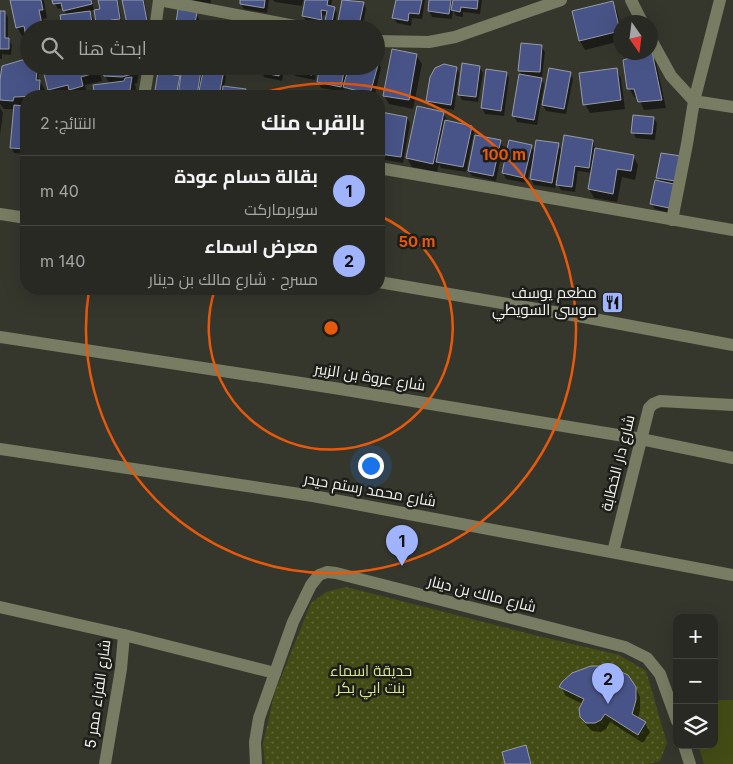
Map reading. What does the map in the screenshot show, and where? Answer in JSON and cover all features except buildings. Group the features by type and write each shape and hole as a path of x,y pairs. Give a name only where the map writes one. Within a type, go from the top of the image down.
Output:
{"street":[{"path":"156,20 159,0 264,20"},
{"path":"385,40 429,42 455,37 561,0"},
{"path":"631,0 638,15"},
{"path":"672,220 694,101 720,0"},
{"path":"658,52 680,87 694,101 733,106"},
{"path":"145,90 148,75"},
{"path":"385,169 733,230"},
{"path":"0,214 20,217"},
{"path":"385,283 733,345"},
{"name":"شارع عروة بن الزبير","path":"0,337 334,388 642,439 733,458"},
{"name":"شارع دار الخطابة","path":"613,552 649,408 653,404 660,402 733,405"},
{"name":"شارع محمد رستم حيدر","path":"0,449 313,496 733,575"},
{"name":"شارع مالك بن دينار","path":"256,764 255,742 259,718 293,622 311,585 319,575 327,572 625,647 647,658 660,674 673,710"},
{"name":"شارع الفراء ممر 5","path":"0,607 124,635 121,669 105,764"},
{"path":"124,635 275,673"},
{"path":"685,749 690,764"}],"green space":[{"name":"حديقة اسماء بنت ابي بكر","path":"346,587 619,655 646,671 667,743 660,761 648,764 265,764 263,744 274,695 311,603 326,592"},
{"path":"718,700 733,700 733,764 704,764 699,749 718,749"}],"place":[{"name":"مطعم يوسف موسى السويطي","path":"613,302"},
{"name":"بقالة حسام عودة","path":"402,566"},
{"name":"معرض اسماء","path":"608,704"}]}
